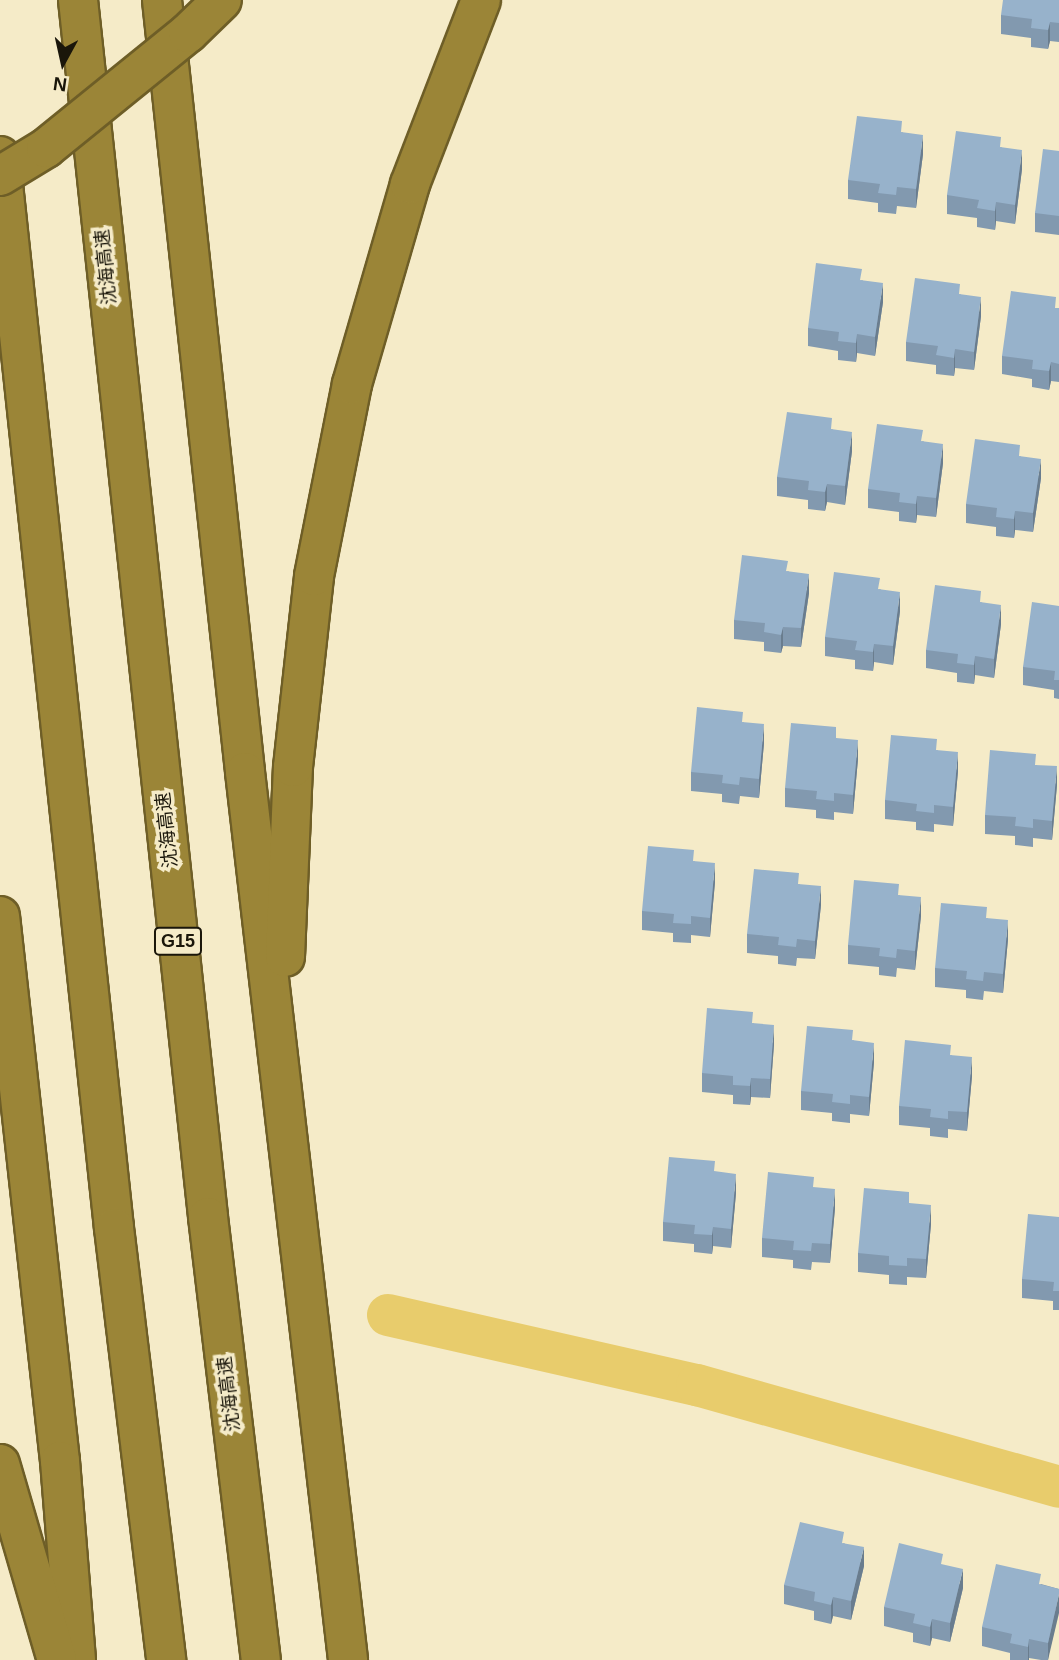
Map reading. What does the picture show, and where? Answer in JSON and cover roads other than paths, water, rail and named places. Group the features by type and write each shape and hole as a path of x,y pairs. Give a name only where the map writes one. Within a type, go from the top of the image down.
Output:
{"highway":[{"name":"沈海高速","path":"78,0 206,1203 261,1660"},
{"path":"162,0 290,1169 348,1660"},
{"path":"0,176 66,131 222,0"},
{"path":"290,1169 285,952 293,767 314,576 352,384 402,211 481,0"},
{"path":"0,156 113,1214 166,1660"},
{"path":"0,916 60,1461 76,1660"},
{"path":"0,1464 57,1660"}],"waterway":[{"path":"388,1315 697,1385 1059,1487"}]}
